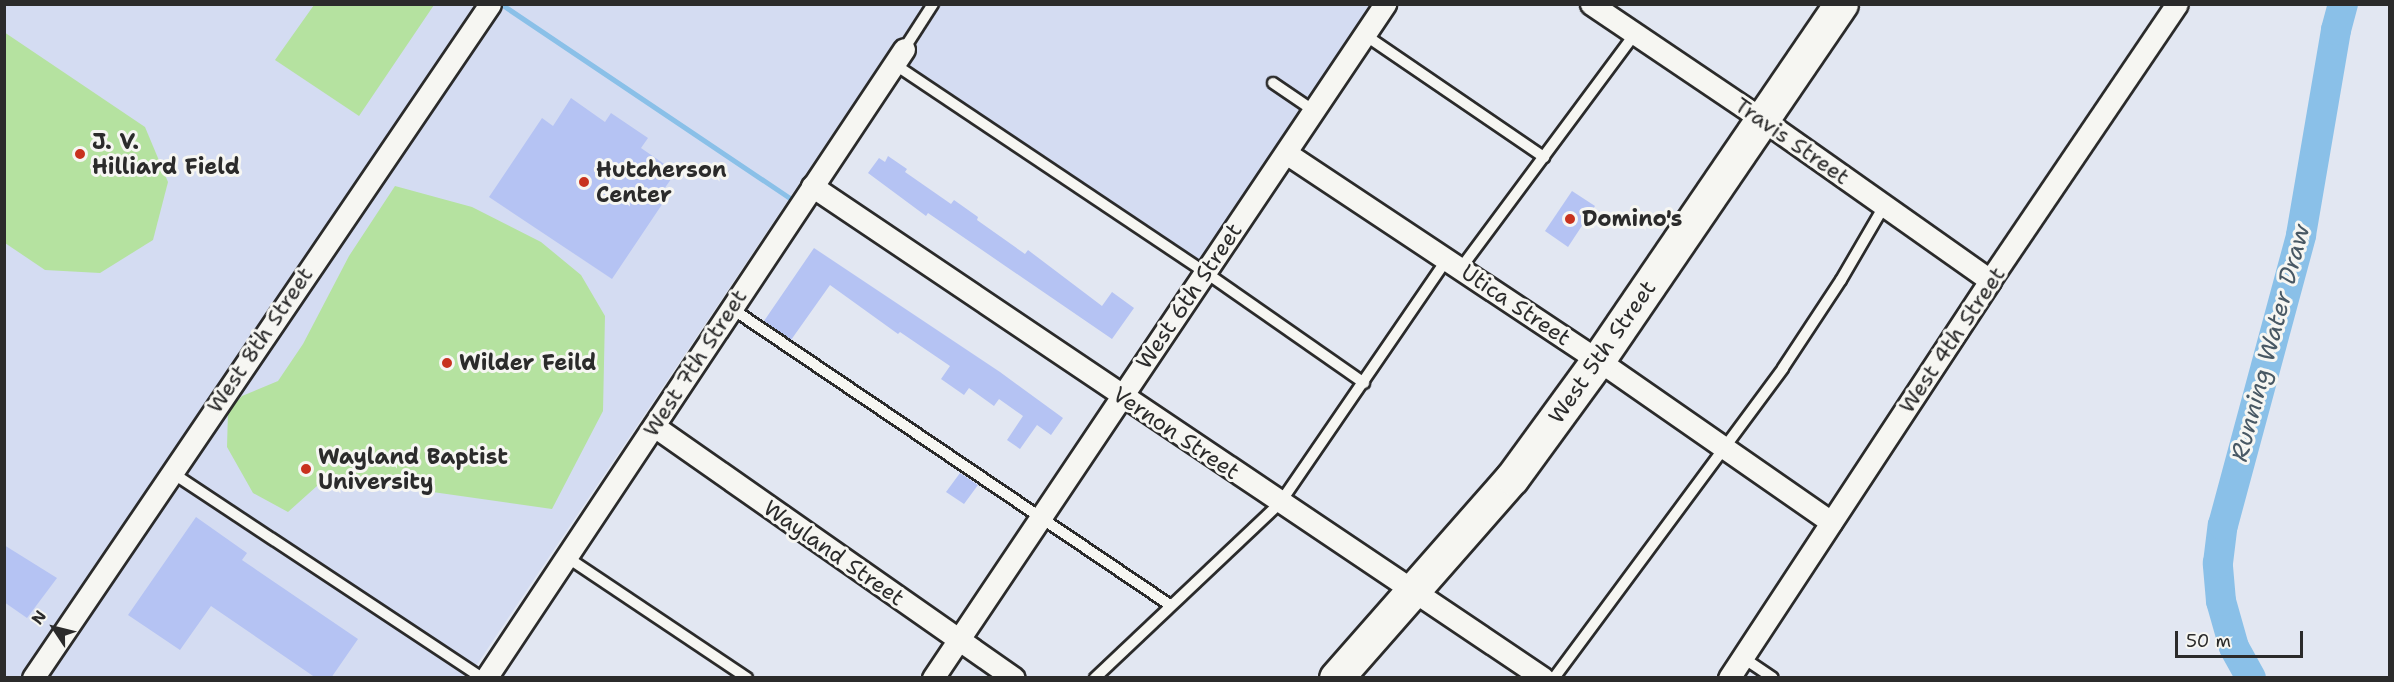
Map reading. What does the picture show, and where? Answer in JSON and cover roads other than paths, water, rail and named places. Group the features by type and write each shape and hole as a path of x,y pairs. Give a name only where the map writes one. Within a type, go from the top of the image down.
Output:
{"main road":[{"name":"West 5th Street","path":"1336,677 1512,478 1598,360 1840,4"}],"street":[{"name":"West 8th Street","path":"33,678 490,4"},
{"name":"West 6th Street","path":"933,678 1385,4"},
{"name":"West 4th Street","path":"1729,678 1990,280 2177,4"},
{"name":"Travis Street","path":"1596,6 1990,280"},
{"name":"West 7th Street","path":"484,678 899,57"},
{"name":"Utica Street","path":"1286,153 1598,360 1832,522"},
{"name":"Vernon Street","path":"812,186 1122,397 1543,678"},
{"name":"Wayland Street","path":"654,426 958,641 1014,678"}],"lane":[{"path":"933,4 899,57 1364,383"},
{"path":"1095,678 1280,503 1364,383 1454,264 1544,157 1635,34"},
{"path":"1365,35 1544,157"},
{"path":"1274,83 1314,111"},
{"path":"1554,678 1725,449 1828,300 1884,206"},
{"path":"731,308 1170,605"},
{"path":"171,472 484,678"},
{"path":"565,556 747,678"},
{"path":"1743,657 1773,678"}],"waterway":[{"path":"501,4 796,202"},
{"name":"Running Water Draw","path":"2251,678 2234,647 2221,601 2218,563 2223,525 2301,235 2336,30 2343,4"}],"place":[{"name":"J. V. Hilliard Field","path":"80,154"},
{"name":"Hutcherson Center","path":"584,182"},
{"name":"Domino's","path":"1570,219"},
{"name":"Wilder Feild","path":"447,363"},
{"name":"Wayland Baptist University","path":"306,469"}]}
